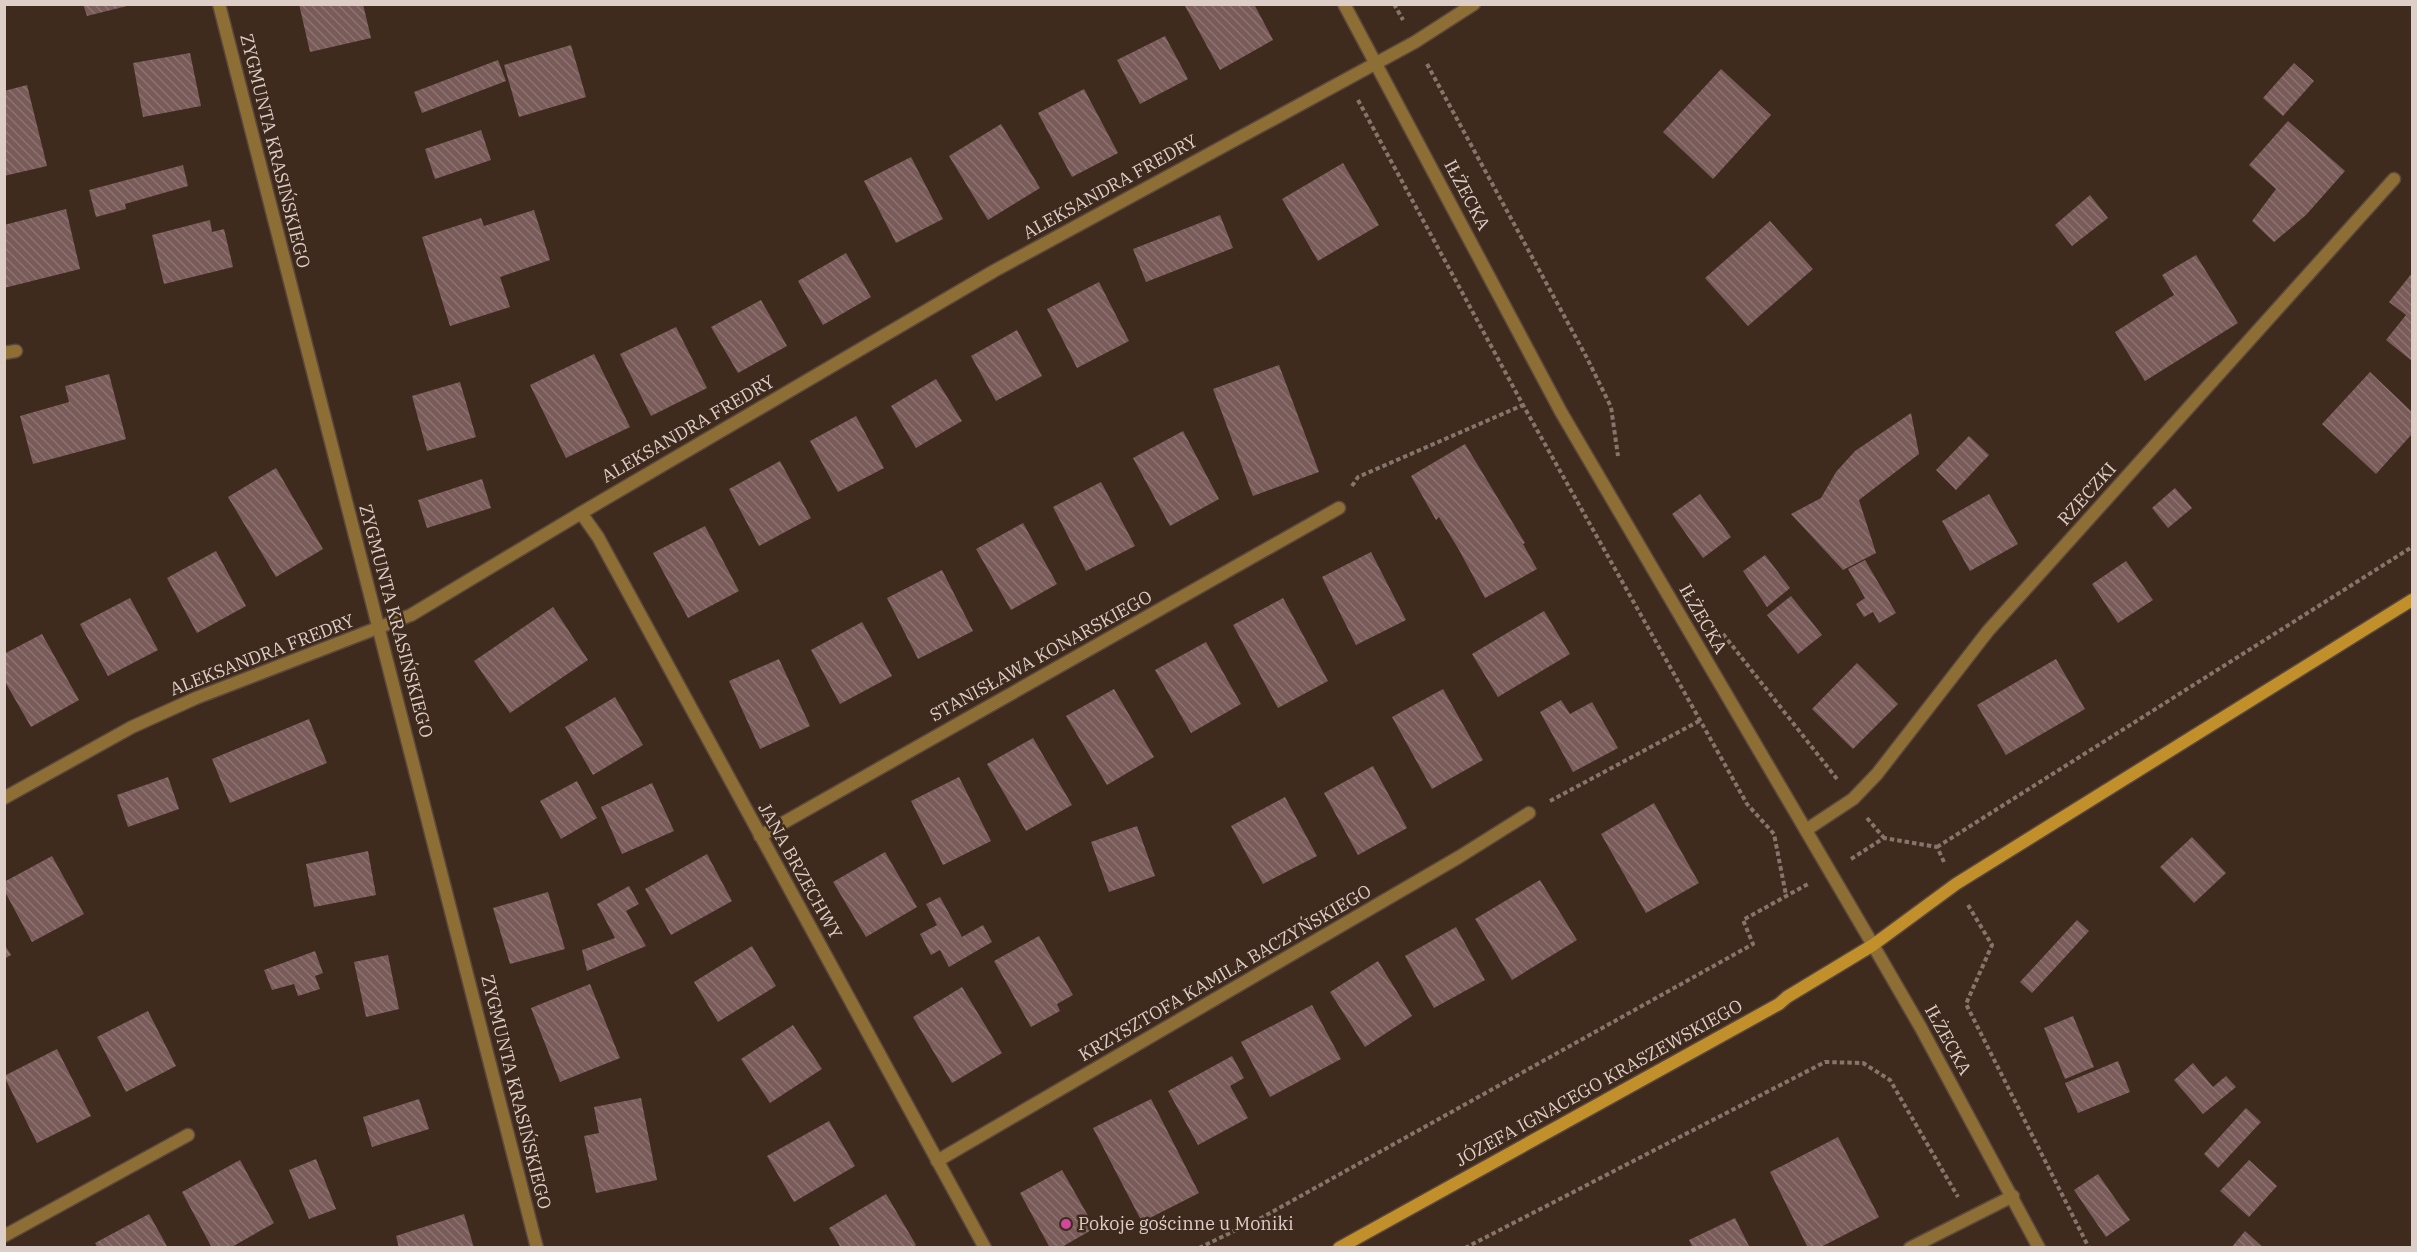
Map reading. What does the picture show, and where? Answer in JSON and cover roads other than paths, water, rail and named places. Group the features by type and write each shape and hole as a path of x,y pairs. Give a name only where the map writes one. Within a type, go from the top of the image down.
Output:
{"main road":[{"path":"1873,945 1956,884 2412,600"},
{"name":"JÓZEFA IGNACEGO KRASZEWSKIEGO","path":"1339,1248 1779,1004 1873,945"}],"street":[{"name":"ZYGMUNTA KRASIŃSKIEGO","path":"219,4 537,1248"},
{"name":"IŁŻECKA","path":"1344,4 1561,412 1873,945 2013,1196 2039,1248"},
{"name":"ALEKSANDRA FREDRY","path":"4,798 132,726 196,698 411,615 994,271 1415,42 1474,4"},
{"name":"RZECZKI","path":"1806,830 1853,799 1877,774 1988,631 2394,179"},
{"name":"STANISŁAWA KONARSKIEGO","path":"760,836 1339,508"},
{"name":"JANA BRZECHWY","path":"581,513 598,537 986,1248"},
{"name":"KRZYSZTOFA KAMILA BACZYŃSKIEGO","path":"937,1161 1460,857 1528,813"},
{"path":"4,1236 188,1135"},
{"path":"1910,1248 2013,1196"}],"place":[{"name":"Pokoje gościnne u Moniki","path":"1066,1224"}]}
